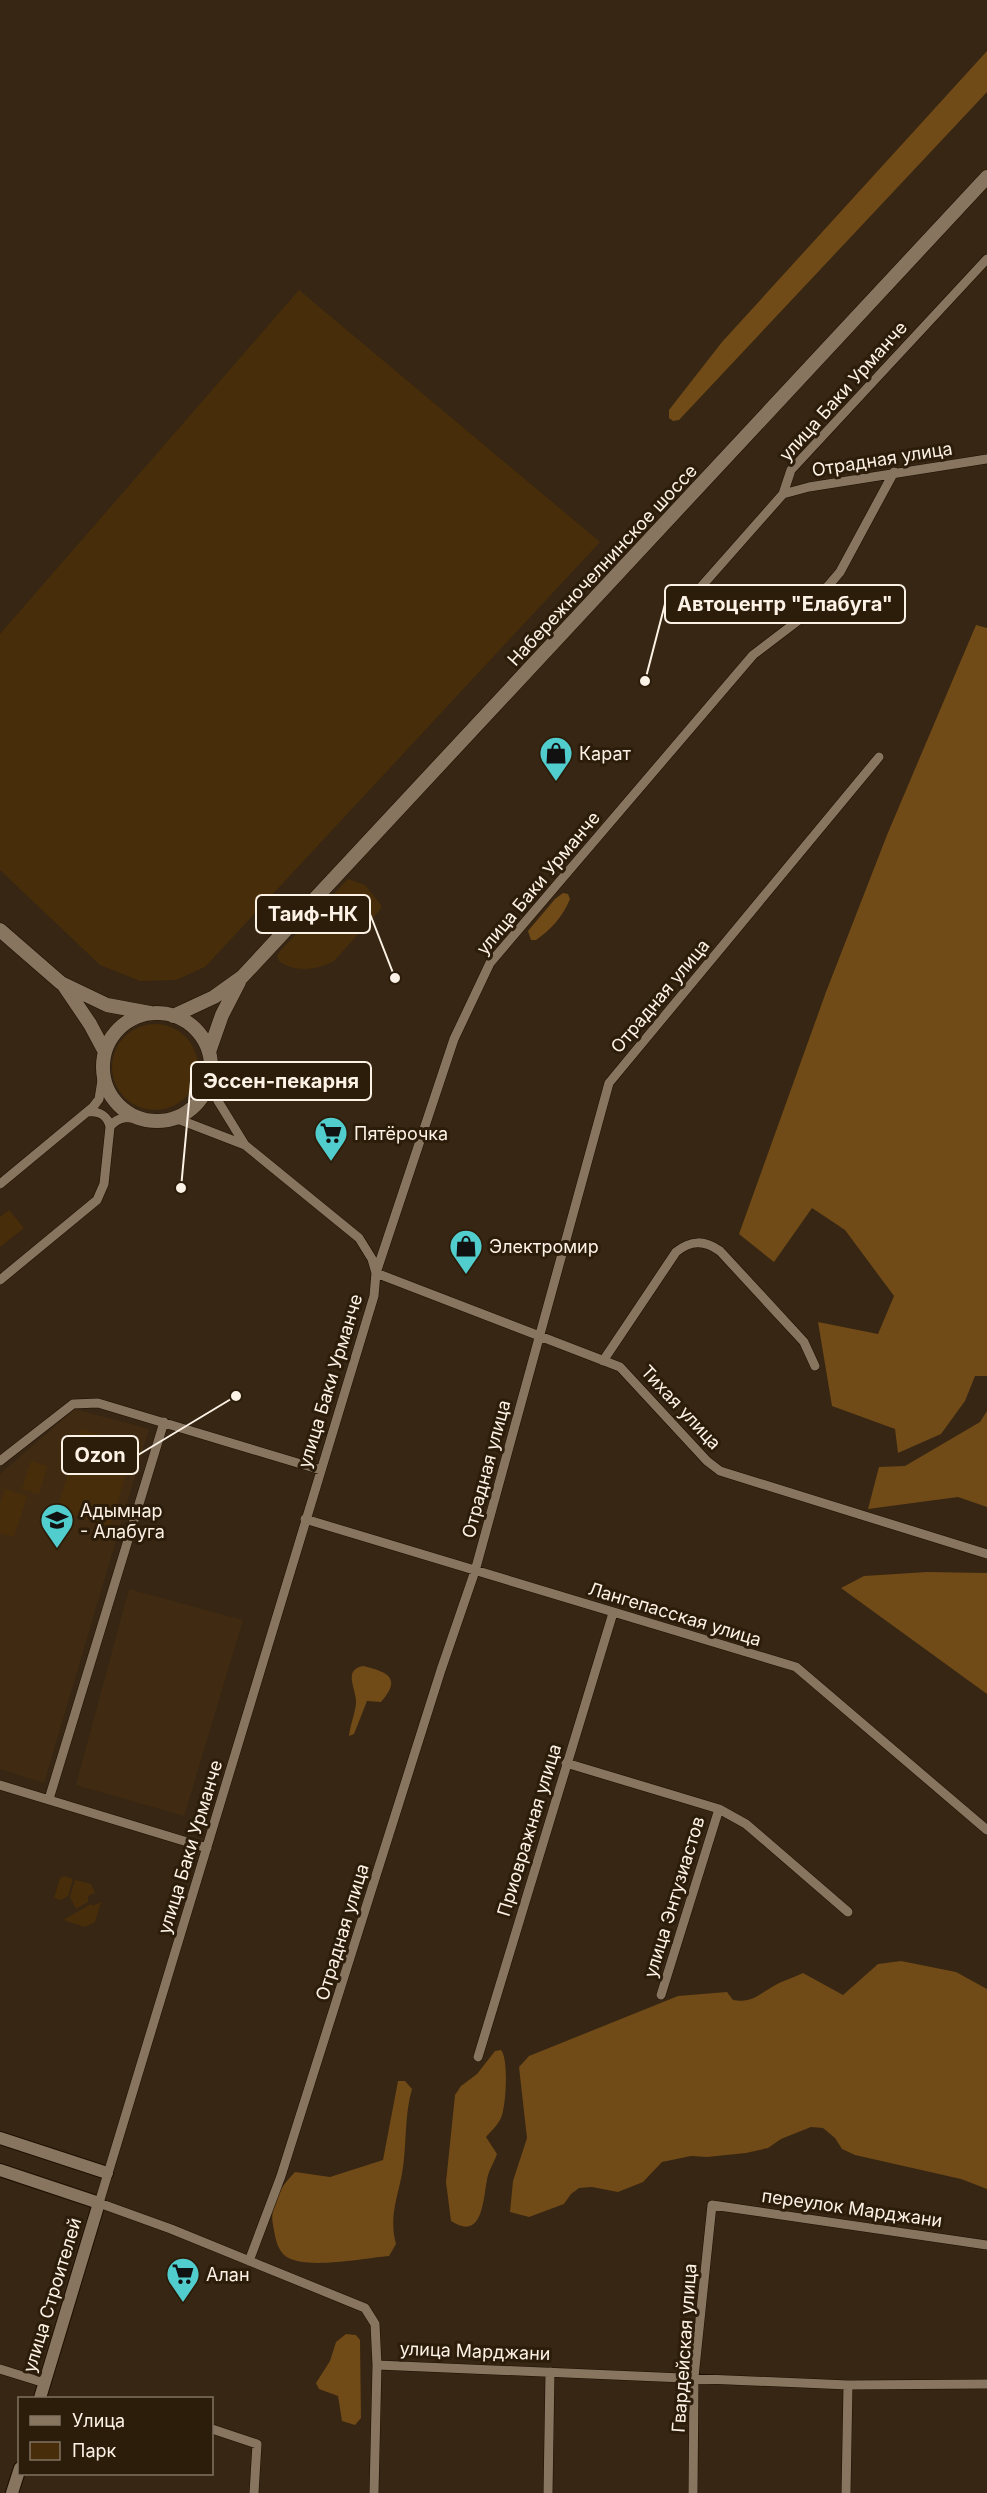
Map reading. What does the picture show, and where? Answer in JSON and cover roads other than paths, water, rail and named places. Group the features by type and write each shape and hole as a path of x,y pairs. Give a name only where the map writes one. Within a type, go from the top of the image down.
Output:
{"main road":[{"name":"Набережночелнинское шоссе","path":"173,1016 214,998 242,977 987,177"},
{"path":"0,930 61,983 90,1024 105,1052"},
{"name":"Набережночелнинское шоссе","path":"209,1052 222,1015 242,977"},
{"path":"61,983 107,1005 173,1016 195,1029 209,1052 210,1079 197,1103 175,1118 149,1121 137,1118 118,1105 111,1096 103,1074 105,1052 118,1029 141,1016 154,1013"}],"street":[{"name":"улица Баки Урманче","path":"685,605 783,494 791,470 987,259"},
{"name":"Отрадная улица","path":"783,494 809,487 894,472 987,459"},
{"name":"улица Баки Урманче","path":"99,2203 374,1296 376,1273 454,1039 490,963 753,655 799,620 840,572 894,472"},
{"name":"Отрадная улица","path":"249,2261 285,2164 441,1670 475,1571 609,1083 879,757"},
{"path":"0,1184 88,1112 99,1099 103,1074"},
{"path":"210,1079 218,1101 245,1145"},
{"path":"0,1280 97,1200 104,1184 110,1127 105,1117 88,1112"},
{"path":"110,1127 122,1118 149,1121"},
{"path":"175,1118 245,1145 359,1238 372,1259 376,1273"},
{"path":"603,1361 676,1251 694,1242 711,1245 804,1342 815,1366"},
{"name":"Тихая улица","path":"376,1273 620,1367 632,1377 706,1461 720,1470 987,1554"},
{"path":"0,1461 73,1404 98,1403 321,1470"},
{"path":"49,1799 164,1422"},
{"name":"Лангепасская улица","path":"305,1519 796,1667 987,1830"},
{"name":"Приовражная улица","path":"478,2058 613,1613"},
{"name":"улица Энтузиастов","path":"566,1763 719,1809 746,1824 848,1912"},
{"path":"0,1785 207,1848"},
{"name":"улица Энтузиастов","path":"661,1995 719,1809"},
{"path":"0,2138 107,2173"},
{"name":"улица Марджани","path":"0,2170 99,2203 365,2308 375,2324 377,2365 848,2385 987,2384"},
{"name":"улица Строителей","path":"40,2397 99,2203"},
{"name":"переулок Марджани","path":"712,2205 987,2245"},
{"name":"Гвардейская улица","path":"693,2493 694,2377 712,2205"},
{"path":"375,2493 377,2365"},
{"path":"0,2369 45,2383"},
{"path":"548,2493 550,2372"},
{"path":"846,2493 848,2385"},
{"path":"213,2429 258,2444 254,2493"},
{"path":"12,2493 18,2474"}],"place":[{"name":"Автоцентр \"Елабуга\"","path":"645,681"},
{"name":"Карат","path":"556,782"},
{"name":"Таиф-НК","path":"395,978"},
{"name":"Пятёрочка","path":"331,1162"},
{"name":"Эссен-пекарня","path":"181,1188"},
{"name":"Электромир","path":"466,1275"},
{"name":"Ozon","path":"236,1396"},
{"name":"Адымнар - Алабуга","path":"57,1549"},
{"name":"Алан","path":"183,2303"}]}
